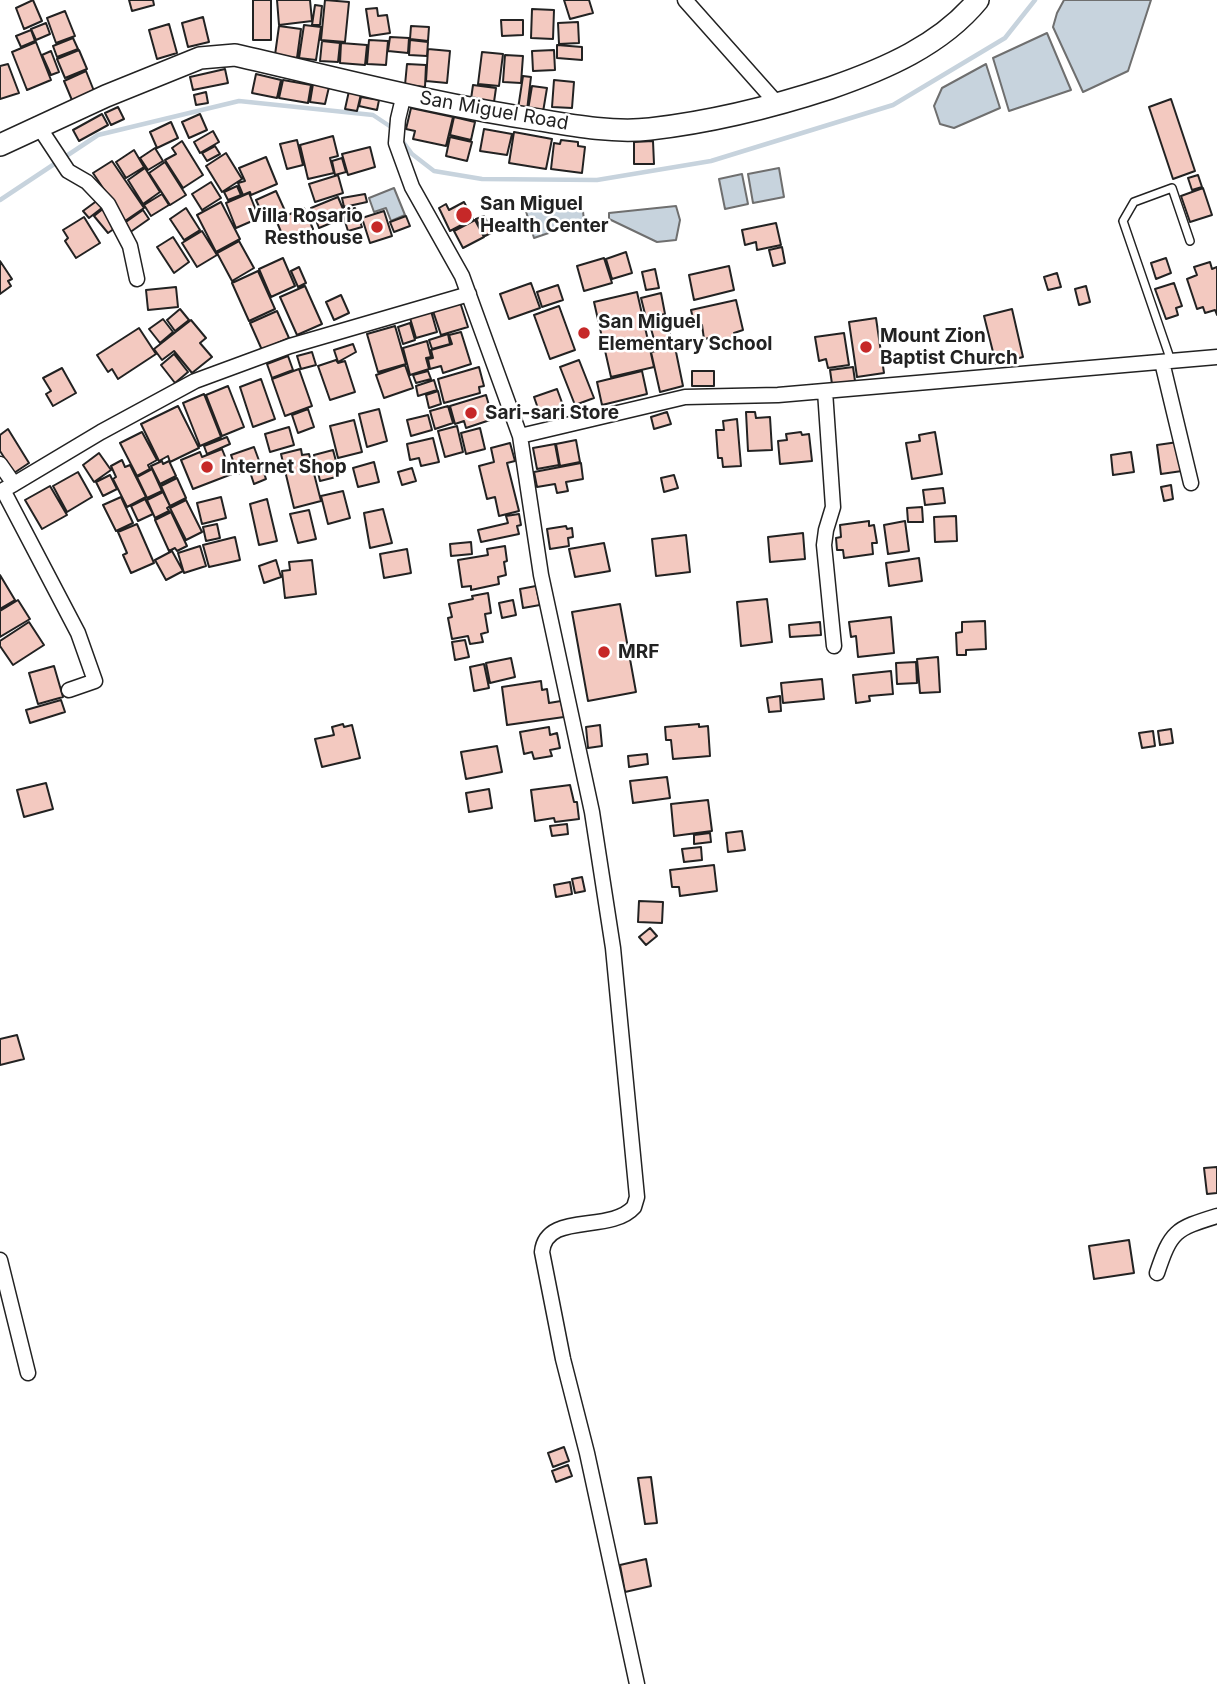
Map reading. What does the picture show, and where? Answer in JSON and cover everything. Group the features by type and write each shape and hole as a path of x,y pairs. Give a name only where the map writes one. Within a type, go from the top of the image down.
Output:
{"street":[{"path":"685,0 773,99"},
{"name":"San Miguel Road","path":"0,145 106,96 200,58 234,55 508,116 583,127 648,129 775,106 863,77 927,45 965,16 978,0"},
{"path":"404,94 396,143 412,187 462,276 520,436 541,575 594,826 613,948 626,1107 637,1197 634,1207 618,1219 555,1229 547,1236 542,1252 563,1359 587,1453 637,1684"},
{"path":"39,127 68,172 87,182 108,204 130,246 137,279"},
{"path":"69,690 95,681 78,633 3,490 195,381 290,346 469,294"},
{"path":"520,436 685,397 778,395 1217,357"},
{"path":"1167,362 1191,484"},
{"path":"825,391 833,506 824,545 834,646"},
{"path":"0,464 14,484"},
{"path":"1157,1273 1166,1244 1175,1233 1188,1225 1217,1216"},
{"path":"0,1260 28,1373"}],"lane":[{"path":"1167,362 1123,221 1134,202 1172,188 1190,241"}],"shaded area":[{"path":"1064,0 1151,0 1128,71 1083,92 1053,27"},
{"path":"1047,33 1071,90 1009,111 993,58"},
{"path":"986,64 1000,108 954,128 940,124 934,106 942,88"},
{"path":"779,168 784,197 753,203 748,174"},
{"path":"742,174 748,204 725,209 719,179"},
{"path":"394,188 405,215 391,221 386,208 374,212 369,198"},
{"path":"522,198 582,201 584,221 534,238"},
{"path":"676,206 680,220 676,240 657,242 609,219 609,213"}],"building":[{"path":"33,0 42,21 24,29 16,8"},
{"path":"129,0 153,0 154,5 132,11"},
{"path":"253,0 271,0 271,40 253,40"},
{"path":"277,0 310,0 312,21 279,25"},
{"path":"325,0 349,2 345,42 321,40"},
{"path":"564,0 589,0 593,13 570,19"},
{"path":"315,5 322,6 320,25 312,25"},
{"path":"377,8 378,16 387,15 390,33 370,36 366,9"},
{"path":"532,9 554,10 553,39 531,38"},
{"path":"65,11 75,36 56,43 47,18"},
{"path":"203,17 209,42 188,47 182,23"},
{"path":"501,20 523,20 523,35 502,36"},
{"path":"578,22 579,43 559,44 558,23"},
{"path":"46,23 50,34 36,40 31,29"},
{"path":"169,24 177,53 157,59 149,30"},
{"path":"304,25 321,27 316,60 299,58"},
{"path":"279,26 301,29 297,58 275,55"},
{"path":"411,26 429,27 428,41 410,39"},
{"path":"31,30 35,41 21,47 16,36"},
{"path":"390,37 409,38 408,53 388,51"},
{"path":"73,38 78,49 57,57 53,46"},
{"path":"369,40 388,41 386,65 367,64"},
{"path":"410,40 428,42 427,56 409,55"},
{"path":"322,41 340,43 338,62 320,61"},
{"path":"36,42 51,80 27,90 12,52"},
{"path":"341,43 367,45 365,65 340,63"},
{"path":"557,45 582,47 582,60 557,58"},
{"path":"428,49 450,51 447,83 426,81"},
{"path":"79,50 87,69 65,78 57,59"},
{"path":"554,50 555,70 533,71 532,51"},
{"path":"51,51 59,72 51,75 42,55"},
{"path":"482,52 503,54 499,86 478,84"},
{"path":"505,55 523,56 521,83 503,82"},
{"path":"8,64 19,93 0,99 0,66"},
{"path":"407,64 426,65 425,87 405,85"},
{"path":"225,69 228,83 193,90 190,77"},
{"path":"86,71 96,96 74,105 64,81"},
{"path":"256,74 281,80 277,98 252,93"},
{"path":"523,76 531,77 527,110 518,109"},
{"path":"283,80 311,85 308,103 279,98"},
{"path":"554,80 574,82 572,108 552,107"},
{"path":"313,84 329,87 325,104 310,102"},
{"path":"473,85 496,88 494,102 471,99"},
{"path":"532,86 547,88 543,112 528,110"},
{"path":"349,91 361,94 357,111 345,109"},
{"path":"206,92 208,103 196,105 194,95"},
{"path":"361,97 379,100 377,110 359,106"},
{"path":"1171,99 1195,171 1173,179 1149,107"},
{"path":"118,107 124,119 111,125 105,113"},
{"path":"411,108 453,117 446,146 413,139 415,131 406,129"},
{"path":"102,114 108,125 79,141 73,130"},
{"path":"200,114 207,130 189,138 182,122"},
{"path":"454,117 475,122 471,140 450,135"},
{"path":"171,122 178,138 157,148 150,132"},
{"path":"484,129 512,134 507,155 480,151"},
{"path":"213,131 219,142 200,153 194,142"},
{"path":"514,132 552,139 546,169 509,163"},
{"path":"333,136 338,156 330,158 334,173 308,179 300,145"},
{"path":"450,137 472,142 467,161 446,156"},
{"path":"297,140 303,165 287,169 280,144"},
{"path":"561,140 578,142 578,146 585,147 582,173 551,169 554,143 560,144"},
{"path":"182,141 203,175 183,188 165,160 176,154 172,148"},
{"path":"653,141 654,164 634,164 634,142"},
{"path":"215,146 220,154 207,161 202,153"},
{"path":"370,147 375,167 348,175 342,154"},
{"path":"155,148 163,161 148,170 140,158"},
{"path":"134,150 144,167 126,178 116,162"},
{"path":"226,153 242,179 222,192 206,166"},
{"path":"266,157 277,184 251,195 250,192 243,195 238,183 245,181 239,168"},
{"path":"342,158 346,172 335,175 332,161"},
{"path":"112,161 144,208 125,221 93,173"},
{"path":"165,162 186,195 170,205 149,173"},
{"path":"145,168 160,192 143,204 128,180"},
{"path":"338,175 343,193 315,202 309,184"},
{"path":"1198,175 1202,187 1192,190 1188,178"},
{"path":"211,182 221,198 202,210 192,194"},
{"path":"237,186 241,195 228,200 224,192"},
{"path":"1203,188 1212,215 1190,222 1181,196"},
{"path":"276,191 286,213 266,222 256,200"},
{"path":"249,193 259,218 236,228 226,203"},
{"path":"162,194 169,205 151,216 144,205"},
{"path":"365,194 367,202 344,207 342,198"},
{"path":"102,197 107,204 89,218 83,211"},
{"name":"Villa Rosario Resthouse","path":"338,197 343,218 319,228 311,208"},
{"path":"221,202 240,239 216,252 197,215"},
{"path":"464,202 473,219 450,231 439,208 446,204 449,210"},
{"path":"104,208 118,226 108,233 94,216"},
{"path":"186,208 200,230 184,240 170,219"},
{"path":"304,208 313,229 285,241 276,220"},
{"name":"Villa Rosario Resthouse","path":"355,208 362,227 348,231 342,212"},
{"path":"143,210 149,219 129,233 123,224"},
{"name":"Villa Rosario Resthouse","path":"384,211 392,236 370,243 362,218"},
{"path":"406,216 410,226 394,232 390,222"},
{"path":"484,216 493,232 485,236 476,219"},
{"path":"84,217 100,243 76,258 65,241 68,238 63,230"},
{"path":"475,220 484,237 463,248 454,231"},
{"path":"776,223 781,245 757,250 756,242 745,245 742,230"},
{"path":"202,231 217,255 197,267 182,243"},
{"path":"173,237 189,262 174,273 157,247"},
{"path":"239,241 254,268 232,281 217,253"},
{"path":"782,247 785,263 773,266 769,250"},
{"path":"626,252 632,273 612,279 606,259"},
{"path":"283,258 295,286 271,297 259,269"},
{"path":"604,258 612,283 584,291 577,266"},
{"path":"1166,258 1171,273 1156,279 1151,263"},
{"path":"0,261 12,279 8,281 11,286 0,294"},
{"path":"1210,262 1212,269 1217,267 1217,315 1215,310 1205,313 1203,307 1197,309 1187,279 1197,275 1194,267"},
{"path":"729,266 734,290 694,300 689,275"},
{"path":"299,267 306,283 298,287 291,271"},
{"path":"655,269 659,288 646,290 642,272"},
{"path":"258,271 275,309 249,321 232,283"},
{"path":"1057,273 1061,287 1048,290 1044,277"},
{"path":"531,283 540,308 509,319 500,294"},
{"path":"1174,283 1182,306 1176,308 1178,315 1166,319 1155,289"},
{"path":"558,285 563,300 542,307 537,292"},
{"path":"305,286 322,324 297,335 280,297"},
{"path":"1086,286 1090,302 1079,305 1075,289"},
{"path":"176,287 178,307 148,310 146,290"},
{"path":"637,292 654,367 611,377 594,302"},
{"path":"661,293 665,314 646,318 641,298"},
{"path":"341,295 349,313 334,320 326,302"},
{"path":"736,300 743,330 734,333 735,341 716,345 715,337 704,339 702,325 695,327 691,310"},
{"path":"460,302 468,327 441,335 433,311"},
{"path":"559,306 575,350 550,359 534,315"},
{"path":"180,309 189,320 175,331 167,320"},
{"path":"1012,309 1023,357 996,364 984,316"},
{"path":"277,311 289,338 262,350 250,323"},
{"path":"431,311 437,332 416,338 410,318"},
{"name":"Mount Zion Baptist Church","path":"876,318 884,373 857,377 849,322"},
{"path":"163,319 173,332 160,343 149,329"},
{"path":"191,320 206,338 200,343 212,357 192,373 174,351 162,360 154,349"},
{"path":"667,321 671,338 655,343 650,325"},
{"path":"410,323 415,340 403,344 398,327"},
{"path":"395,326 406,364 378,372 367,334"},
{"path":"139,328 156,354 118,379 112,369 108,372 97,355"},
{"path":"461,332 471,364 443,373 441,366 430,369 428,359 433,358 431,350 452,344 449,335"},
{"path":"844,333 849,365 828,368 826,359 819,361 815,337"},
{"path":"448,334 450,344 432,349 429,340"},
{"path":"427,341 431,357 426,358 429,369 410,375 403,348"},
{"path":"353,344 356,352 338,362 334,350"},
{"path":"675,347 683,386 660,392 651,352"},
{"path":"312,352 316,365 301,369 297,356"},
{"path":"174,354 188,372 175,383 161,365"},
{"path":"288,356 293,370 272,378 267,364"},
{"path":"336,360 338,363 345,361 355,392 330,400 318,366"},
{"path":"579,360 594,398 575,405 560,367"},
{"path":"405,365 413,388 384,398 376,375"},
{"path":"479,367 484,386 479,387 480,393 444,403 438,379"},
{"path":"853,367 855,381 832,384 830,370"},
{"path":"62,368 76,393 53,406 46,394 51,391 43,378"},
{"path":"299,369 312,406 285,416 272,379"},
{"path":"428,371 431,379 416,383 413,375"},
{"path":"642,371 647,394 602,405 597,382"},
{"path":"692,371 714,371 714,386 692,386"},
{"path":"261,379 275,419 253,427 240,387"},
{"path":"434,380 437,390 418,396 416,386"},
{"path":"228,386 244,427 222,436 206,395"},
{"path":"557,389 564,408 541,417 534,397"},
{"path":"438,391 441,404 429,408 426,395"},
{"path":"204,394 221,437 200,446 183,403"},
{"name":"Sari-sari Store","path":"486,395 493,419 466,428 464,421 455,424 450,406"},
{"path":"178,406 199,448 170,462 168,456 159,461 141,424"},
{"path":"448,406 453,423 435,429 430,411"},
{"path":"308,409 314,427 298,433 292,415"},
{"path":"379,409 387,441 367,447 359,414"},
{"path":"667,412 671,424 654,429 651,417"},
{"path":"746,412 755,412 756,418 770,417 772,450 748,451"},
{"path":"428,415 432,430 411,436 407,420"},
{"path":"737,419 741,466 723,467 722,458 718,458 716,430 724,430 723,421"},
{"path":"354,420 362,452 338,458 330,426"},
{"path":"457,426 463,452 445,457 438,431"},
{"path":"289,427 294,445 270,452 265,434"},
{"path":"480,428 485,449 466,454 461,433"},
{"path":"8,429 29,463 14,473 0,451 0,435"},
{"path":"142,432 157,460 148,465 150,469 137,476 120,443"},
{"path":"801,432 802,435 809,434 812,461 780,464 778,441 787,440 786,434"},
{"path":"935,432 942,474 912,479 906,443 920,441 919,435"},
{"path":"227,437 230,444 207,454 204,446"},
{"path":"433,438 439,462 421,466 419,458 410,460 407,444"},
{"path":"576,440 580,462 560,466 556,444"},
{"path":"1178,442 1182,471 1161,474 1157,445"},
{"path":"510,443 515,461 507,463 519,511 499,516 495,497 487,499 479,466 494,462 491,448"},
{"name":"Sari-sari Store","path":"555,444 559,465 537,469 533,448"},
{"path":"254,447 261,466 238,474 231,455"},
{"name":"Internet Shop","path":"222,449 232,474 193,489 181,460 200,452 202,457"},
{"path":"301,449 302,455 309,454 321,501 294,508 281,454"},
{"path":"333,450 340,476 320,481 314,455"},
{"path":"1131,452 1134,472 1113,475 1111,455"},
{"path":"99,453 111,470 94,482 83,465"},
{"path":"122,460 125,467 130,465 146,497 127,507 113,479 116,477 111,466"},
{"path":"162,461 163,464 169,461 176,476 160,484 151,466"},
{"path":"374,462 379,482 358,487 353,468"},
{"path":"581,463 583,479 566,482 568,491 557,493 555,484 537,487 534,472"},
{"path":"262,467 266,479 254,484 250,472"},
{"path":"412,468 416,481 402,485 398,472"},
{"path":"152,469 162,491 147,498 137,477"},
{"path":"78,472 92,497 67,512 53,486"},
{"path":"110,475 117,489 103,496 96,482"},
{"path":"674,475 678,488 664,492 661,478"},
{"path":"177,478 186,498 170,506 161,486"},
{"path":"1171,485 1173,499 1164,501 1161,487"},
{"path":"50,486 67,515 42,529 25,500"},
{"path":"943,488 945,503 925,505 923,490"},
{"path":"343,491 350,518 328,524 321,496"},
{"path":"163,492 170,506 167,508 169,511 155,518 147,500"},
{"path":"121,497 133,523 116,531 103,505"},
{"path":"221,497 226,518 202,524 197,503"},
{"path":"145,499 153,514 138,521 131,506"},
{"path":"267,499 277,541 259,545 250,504"},
{"path":"186,500 202,532 186,540 170,508"},
{"path":"922,507 923,522 908,522 907,508"},
{"path":"383,509 392,543 370,548 364,513"},
{"path":"309,510 316,539 298,543 290,514"},
{"path":"171,512 187,546 177,551 175,548 169,551 155,520"},
{"path":"519,514 519,534 481,542 478,530 508,523 506,516"},
{"path":"956,516 957,541 935,542 934,517"},
{"path":"869,521 869,526 874,525 877,543 872,543 873,554 844,558 843,550 837,550 836,538 841,537 840,525"},
{"path":"905,521 909,551 888,554 884,525"},
{"path":"137,524 154,563 131,573 123,555 127,553 118,532"},
{"path":"217,524 220,538 206,541 203,527"},
{"path":"566,526 567,529 572,528 573,537 568,538 569,546 550,549 547,529"},
{"path":"803,533 805,559 770,562 768,537"},
{"path":"686,535 690,572 656,576 652,539"},
{"path":"235,537 240,560 209,567 203,545"},
{"path":"471,542 472,554 451,556 450,544"},
{"path":"604,543 610,571 575,577 569,549"},
{"path":"200,546 206,566 184,573 178,553"},
{"path":"505,546 506,575 498,577 499,584 471,590 471,586 462,587 458,560 488,555 487,549"},
{"path":"407,549 411,573 384,578 380,554"},
{"path":"172,551 183,571 166,580 155,560"},
{"path":"919,558 922,581 889,586 886,563"},
{"path":"276,560 281,577 264,583 259,566"},
{"path":"312,560 316,594 285,598 282,571 290,570 289,562"},
{"path":"0,575 15,600 0,609"},
{"path":"536,586 540,605 523,608 520,589"},
{"path":"488,593 491,613 485,614 488,632 481,634 483,642 470,644 468,636 452,639 448,618 452,617 449,604"},
{"path":"767,599 772,642 741,646 737,602"},
{"path":"18,600 30,619 0,637 0,611"},
{"path":"513,600 516,615 502,618 499,603"},
{"name":"MRF","path":"620,604 636,692 588,701 572,612"},
{"path":"891,617 894,653 858,657 856,636 851,637 849,622"},
{"path":"985,621 986,649 966,650 966,655 957,655 956,633 962,632 962,622"},
{"path":"29,622 44,645 13,665 0,646 0,641"},
{"path":"820,622 821,635 790,637 789,625"},
{"path":"465,640 469,657 455,660 452,642"},
{"path":"938,657 940,692 920,693 917,659"},
{"path":"511,658 515,677 490,683 486,663"},
{"path":"916,662 917,683 897,684 896,663"},
{"path":"484,664 489,688 474,691 470,667"},
{"path":"54,666 63,697 38,704 29,673"},
{"path":"891,671 893,694 869,696 870,701 856,703 853,675"},
{"path":"822,679 824,699 783,703 781,683"},
{"path":"541,681 542,690 547,689 549,703 561,701 564,717 507,725 502,687"},
{"path":"780,696 781,711 769,712 767,698"},
{"path":"61,700 65,712 30,723 26,710"},
{"path":"343,724 344,727 352,725 360,758 322,767 315,739 334,735 332,727"},
{"path":"699,724 699,727 708,726 710,756 673,759 671,740 666,740 665,727"},
{"path":"600,725 602,746 588,748 586,727"},
{"path":"549,727 550,735 557,733 560,748 550,750 552,756 534,759 532,752 524,754 520,732"},
{"path":"1171,729 1173,743 1160,745 1158,731"},
{"path":"1153,731 1155,746 1142,748 1139,733"},
{"path":"497,746 502,772 466,779 461,752"},
{"path":"647,754 648,764 629,767 628,756"},
{"path":"667,777 670,798 633,803 630,781"},
{"path":"46,783 53,809 24,817 17,790"},
{"path":"570,785 574,802 577,802 579,819 555,822 554,818 535,821 531,790"},
{"path":"489,789 492,808 469,812 466,793"},
{"path":"708,800 712,831 674,836 671,804"},
{"path":"567,824 568,834 552,836 550,826"},
{"path":"742,831 745,850 728,852 726,833"},
{"path":"710,833 711,842 694,844 694,835"},
{"path":"701,847 702,860 684,862 682,849"},
{"path":"714,865 717,891 680,896 679,887 672,887 670,870"},
{"path":"582,877 585,891 575,893 572,879"},
{"path":"570,882 572,894 556,897 554,885"},
{"path":"639,901 663,902 662,923 638,922"},
{"path":"650,928 657,936 646,945 639,937"},
{"path":"17,1035 24,1059 0,1065 0,1039"},
{"path":"1217,1167 1217,1193 1207,1194 1204,1168"},
{"path":"1129,1240 1134,1273 1094,1279 1089,1246"},
{"path":"564,1447 569,1461 553,1467 548,1453"},
{"path":"568,1465 572,1476 556,1482 552,1471"},
{"path":"651,1477 657,1523 645,1524 638,1478"},
{"path":"646,1559 651,1586 625,1592 620,1565"}],"waterway":[{"path":"401,139 412,154 434,171 482,179 597,180 711,161 893,105 1005,38 1035,0"},
{"path":"0,200 98,135 239,101 373,115 394,129"}],"place":[{"name":"San Miguel Health Center","path":"464,215"},
{"name":"Villa Rosario Resthouse","path":"377,227"},
{"name":"San Miguel Elementary School","path":"584,333"},
{"name":"Mount Zion Baptist Church","path":"866,347"},
{"name":"Sari-sari Store","path":"471,413"},
{"name":"Internet Shop","path":"207,467"},
{"name":"MRF","path":"604,652"}]}
